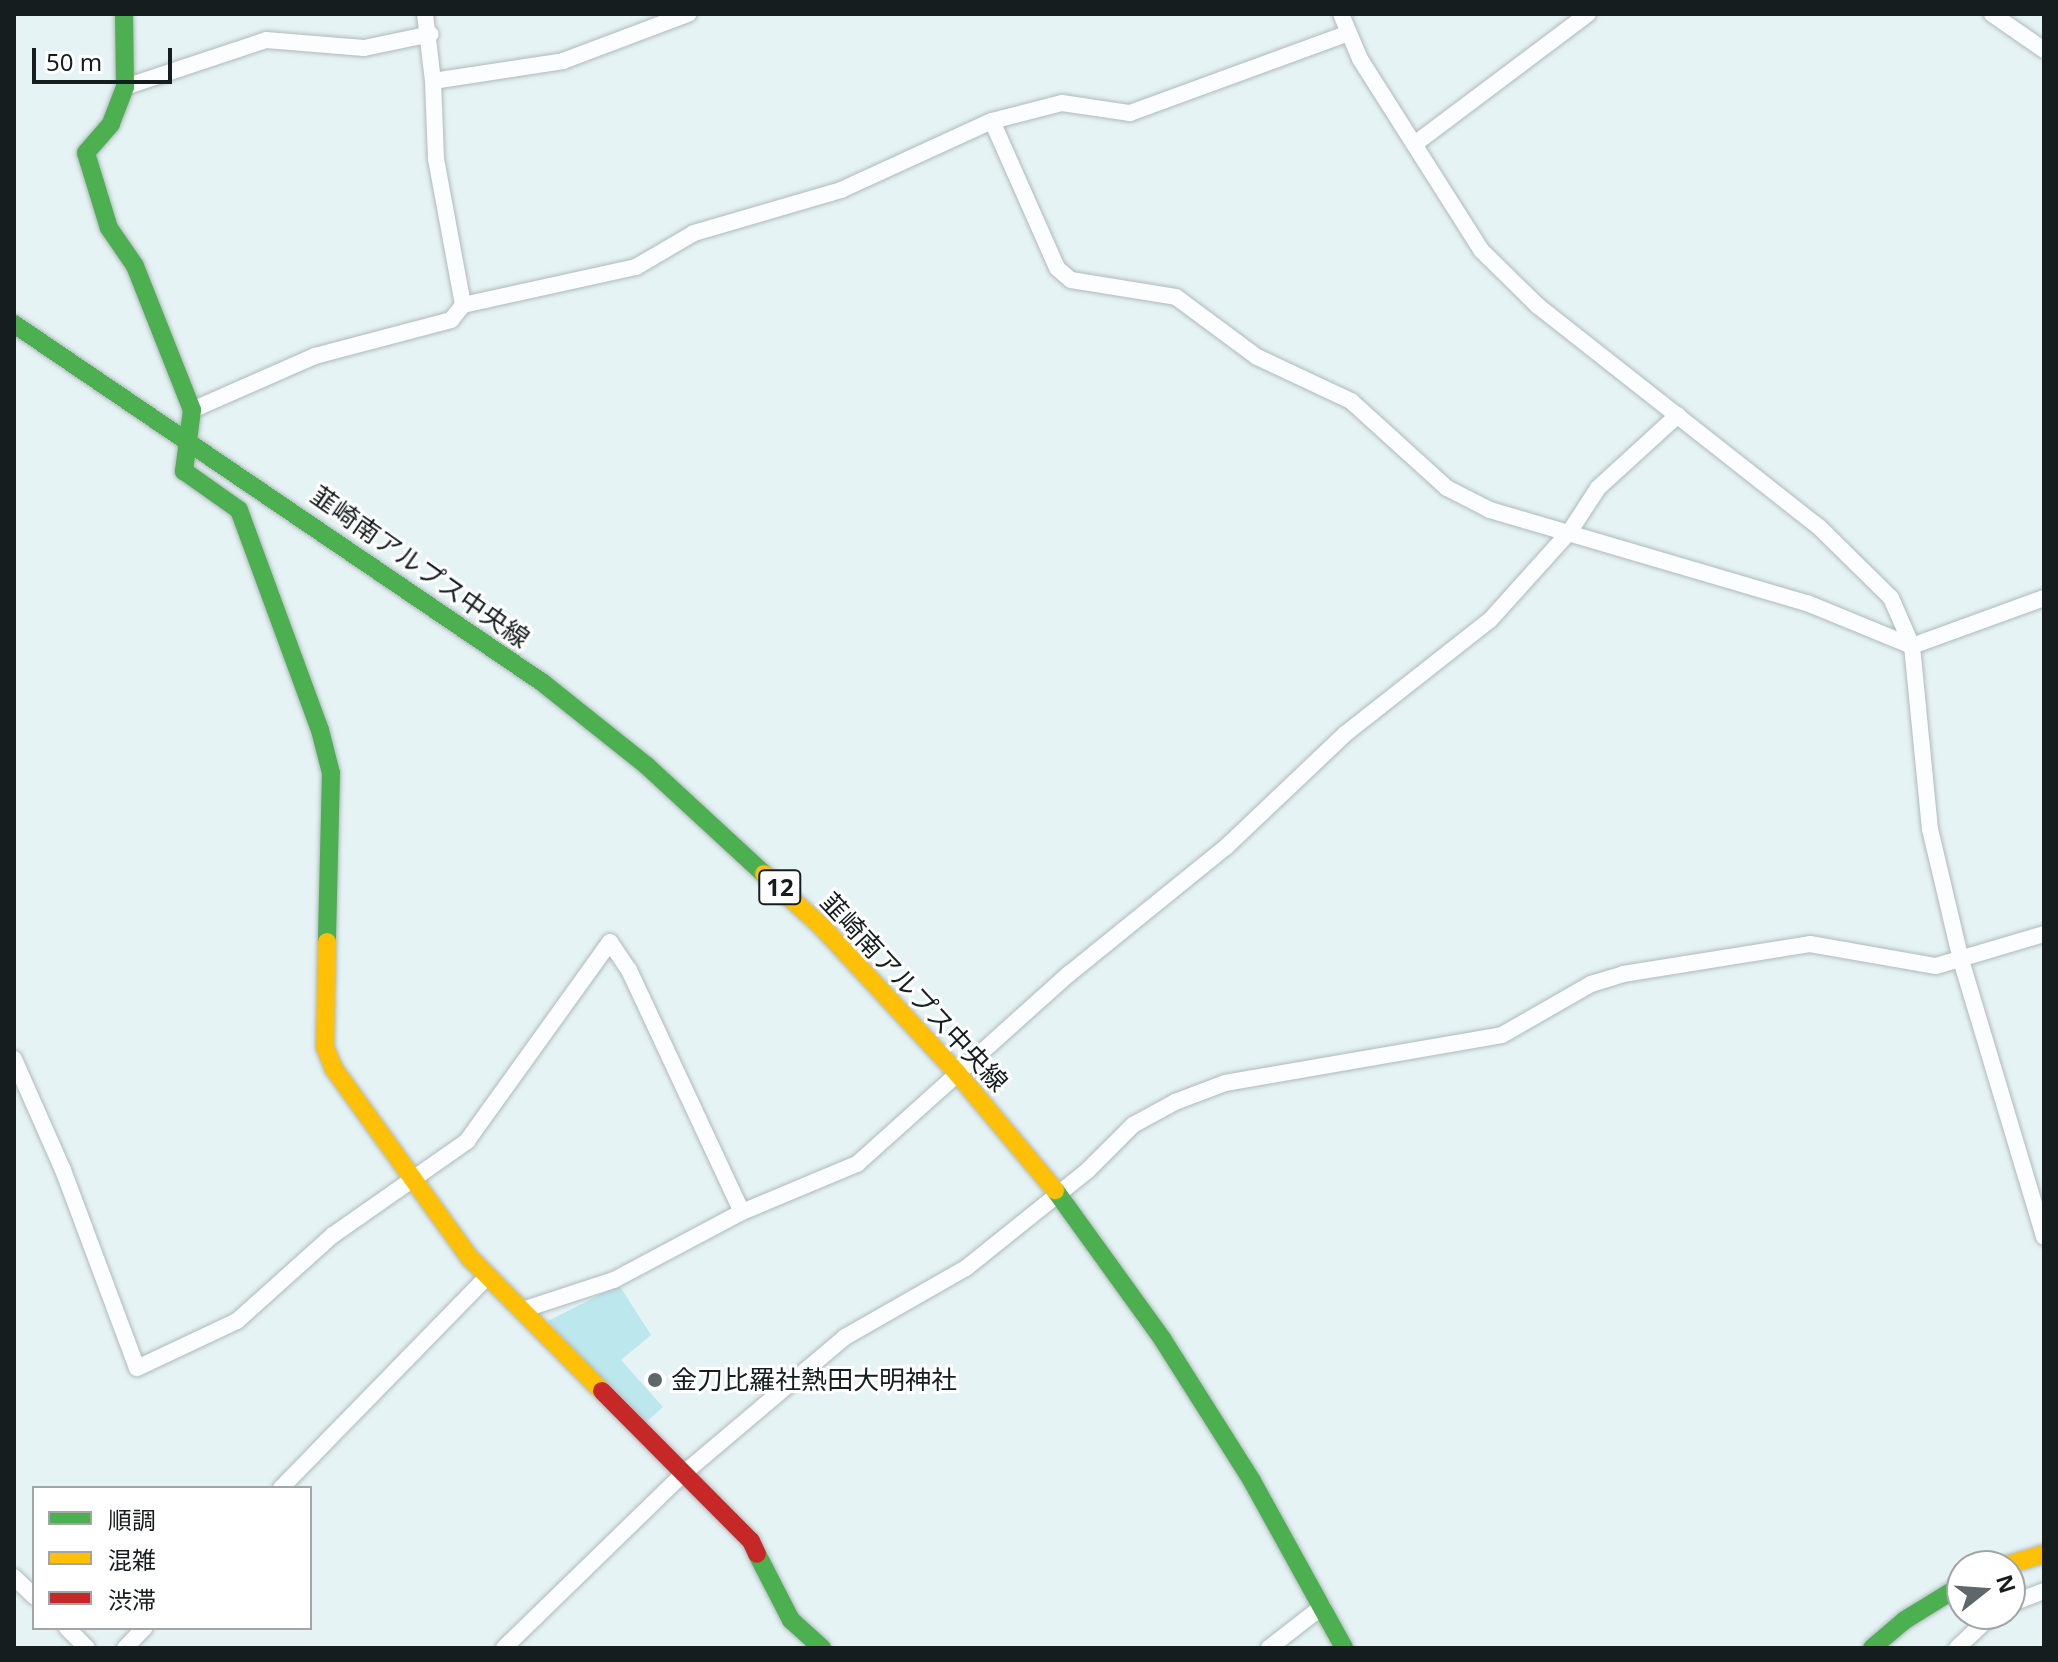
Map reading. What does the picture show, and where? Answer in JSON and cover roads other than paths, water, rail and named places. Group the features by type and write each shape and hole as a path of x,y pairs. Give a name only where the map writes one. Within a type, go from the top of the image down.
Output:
{"main road":[{"path":"124,14 125,87 111,124 86,153 109,228 135,266 192,410 184,471 239,510 331,773 325,1047 334,1069 415,1182 488,1276 751,1541 791,1620 822,1648"},
{"name":"韮崎南アルプス中央線","path":"14,324 457,622 647,766 822,927 957,1073 1058,1194 1163,1340 1323,1606 1344,1648"},
{"path":"1872,1648 1905,1620 1946,1595"}],"street":[{"path":"425,14 431,34 436,159 463,305"},
{"path":"433,81 563,61 688,14"},
{"path":"1341,14 1349,33 1482,251 1538,306 1819,527 1891,598 1912,646 1930,829 1961,960 2044,1237"},
{"path":"1416,143 1588,14"},
{"path":"1992,14 2044,50"},
{"path":"192,410 315,356 451,320 463,305 636,267 694,233 841,190 992,121 1062,103 1130,113 1349,33"},
{"path":"125,87 266,40 364,48 431,34"},
{"path":"992,121 1057,268 1071,280 1176,297 1257,357 1351,401 1447,488 1490,510 1807,603 1912,646 2044,598"},
{"path":"522,1310 614,1280 742,1212 857,1164 957,1073 1226,847 1345,734 1490,620 1570,531 1598,488 1678,415"},
{"path":"504,1648 683,1474 845,1337 966,1268 1058,1194 1133,1125 1175,1102 1225,1083 1502,1035 1591,984 1623,974 1810,944 1914,964 1961,960 2044,934"},
{"path":"14,1059 63,1170 137,1368 237,1321 333,1235 415,1182 467,1141 610,942 664,1041 742,1212"},
{"path":"283,1486 488,1276"},
{"path":"14,1577 32,1594"},
{"path":"1269,1648 1323,1606"},
{"path":"69,1630 87,1648"},
{"path":"125,1648 142,1630"},
{"path":"1957,1648 1976,1630"}],"place":[{"name":"金刀比羅社熱田大明神社","path":"655,1380"}]}
